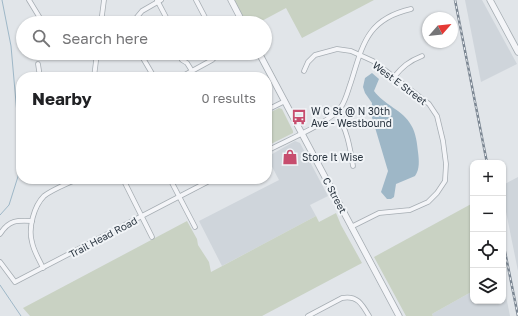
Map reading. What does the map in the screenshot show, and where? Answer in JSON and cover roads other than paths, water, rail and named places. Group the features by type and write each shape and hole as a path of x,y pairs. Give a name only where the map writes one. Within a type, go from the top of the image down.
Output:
{"street":[{"path":"29,0 39,16"},
{"path":"101,16 104,0"},
{"path":"196,0 204,16"},
{"path":"231,0 239,16"},
{"path":"490,0 518,52"},
{"path":"138,16 142,11 158,1 166,16"},
{"path":"272,148 332,117 346,99 359,55 372,30 385,18 398,12 411,9"},
{"name":"West E Street","path":"304,71 308,62 315,55 337,49 351,51 373,61 429,104 437,116 443,141 446,164 444,181 437,193 428,202 410,210 379,213 351,227"},
{"path":"394,77 410,61 422,56"},
{"path":"95,72 96,60"},
{"path":"144,60 151,72"},
{"path":"182,60 187,63 192,71 212,60"},
{"name":"C Street","path":"263,60 269,72"},
{"path":"38,64 39,72"},
{"name":"C Street","path":"272,77 399,316"},
{"path":"272,108 285,101"},
{"path":"336,112 347,133 353,166"},
{"path":"43,268 31,241 32,221 38,202 46,195 67,184"},
{"path":"127,184 152,237"},
{"path":"172,184 195,227"},
{"name":"Trail Head Road","path":"0,262 15,282 204,184"},
{"path":"0,234 16,220 32,221"},
{"path":"308,316 346,297 360,302 369,316"}],"water":[{"path":"372,73 379,79 374,91 378,96 408,120 414,131 417,142 419,161 417,173 415,176 396,184 394,197 391,199 387,199 381,192 388,171 371,114 372,103 363,87 365,78"}],"waterway":[{"path":"2,0 11,46 16,102"},
{"path":"0,215 9,205 16,183"},
{"path":"0,285 21,316"}],"railway":[{"path":"455,0 486,160"},
{"path":"506,257 518,316"}],"place":[{"name":"W C St @ N 30th Ave - Westbound","path":"299,117"},
{"name":"Store It Wise","path":"290,157"}]}
